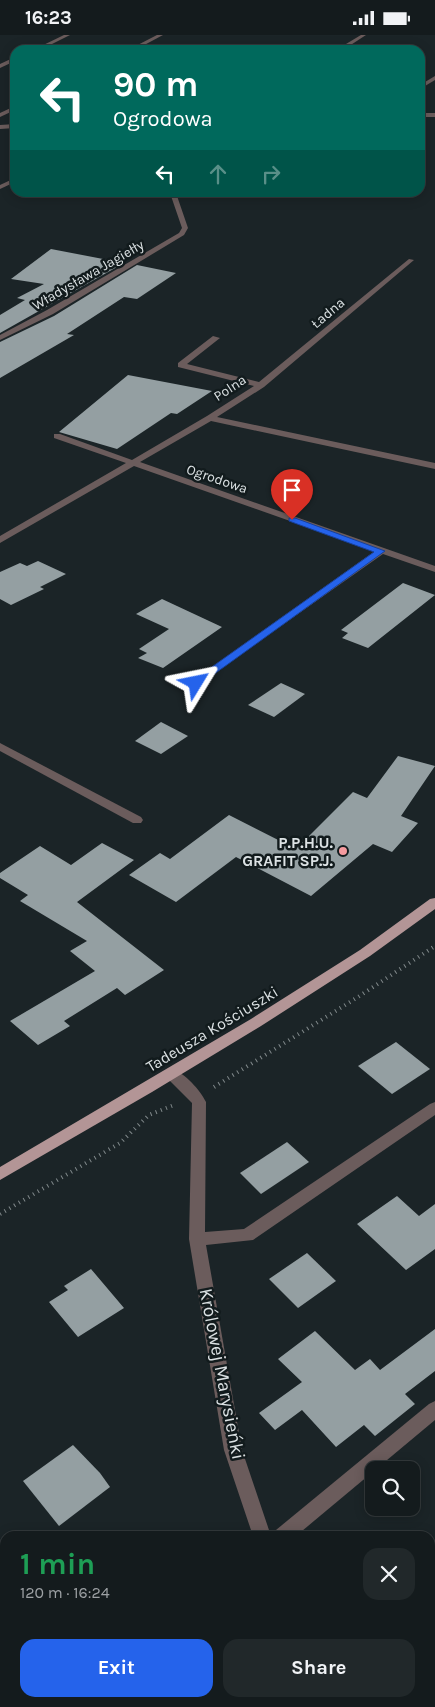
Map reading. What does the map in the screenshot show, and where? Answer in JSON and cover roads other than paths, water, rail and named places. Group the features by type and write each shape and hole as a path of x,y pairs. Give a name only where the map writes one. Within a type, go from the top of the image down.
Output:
{"main road":[{"name":"Tadeusza Kościuszki","path":"0,1174 172,1074 357,960 406,926 435,902"}],"street":[{"path":"47,45 68,35"},
{"path":"141,45 161,35"},
{"path":"347,45 364,35"},
{"name":"Władysława Jagiełły","path":"0,338 50,312 182,235 185,228 174,197"},
{"name":"Ładna","path":"261,385 411,260"},
{"name":"Polna","path":"216,338 181,365 261,385"},
{"name":"Polna","path":"0,539 210,417 261,385"},
{"path":"210,417 435,466"},
{"path":"57,436 131,463"},
{"name":"Ogrodowa","path":"131,463 435,569"},
{"path":"196,683 381,551"},
{"path":"0,746 137,819"},
{"name":"Królowej Marysieńki","path":"172,1074 199,1102 197,1239 234,1451 260,1531"},
{"path":"197,1239 247,1235 435,1107"},
{"path":"288,1531 435,1409"}],"place":[{"name":"P.P.H.U. GRAFIT SP.J.","path":"343,851"}]}
